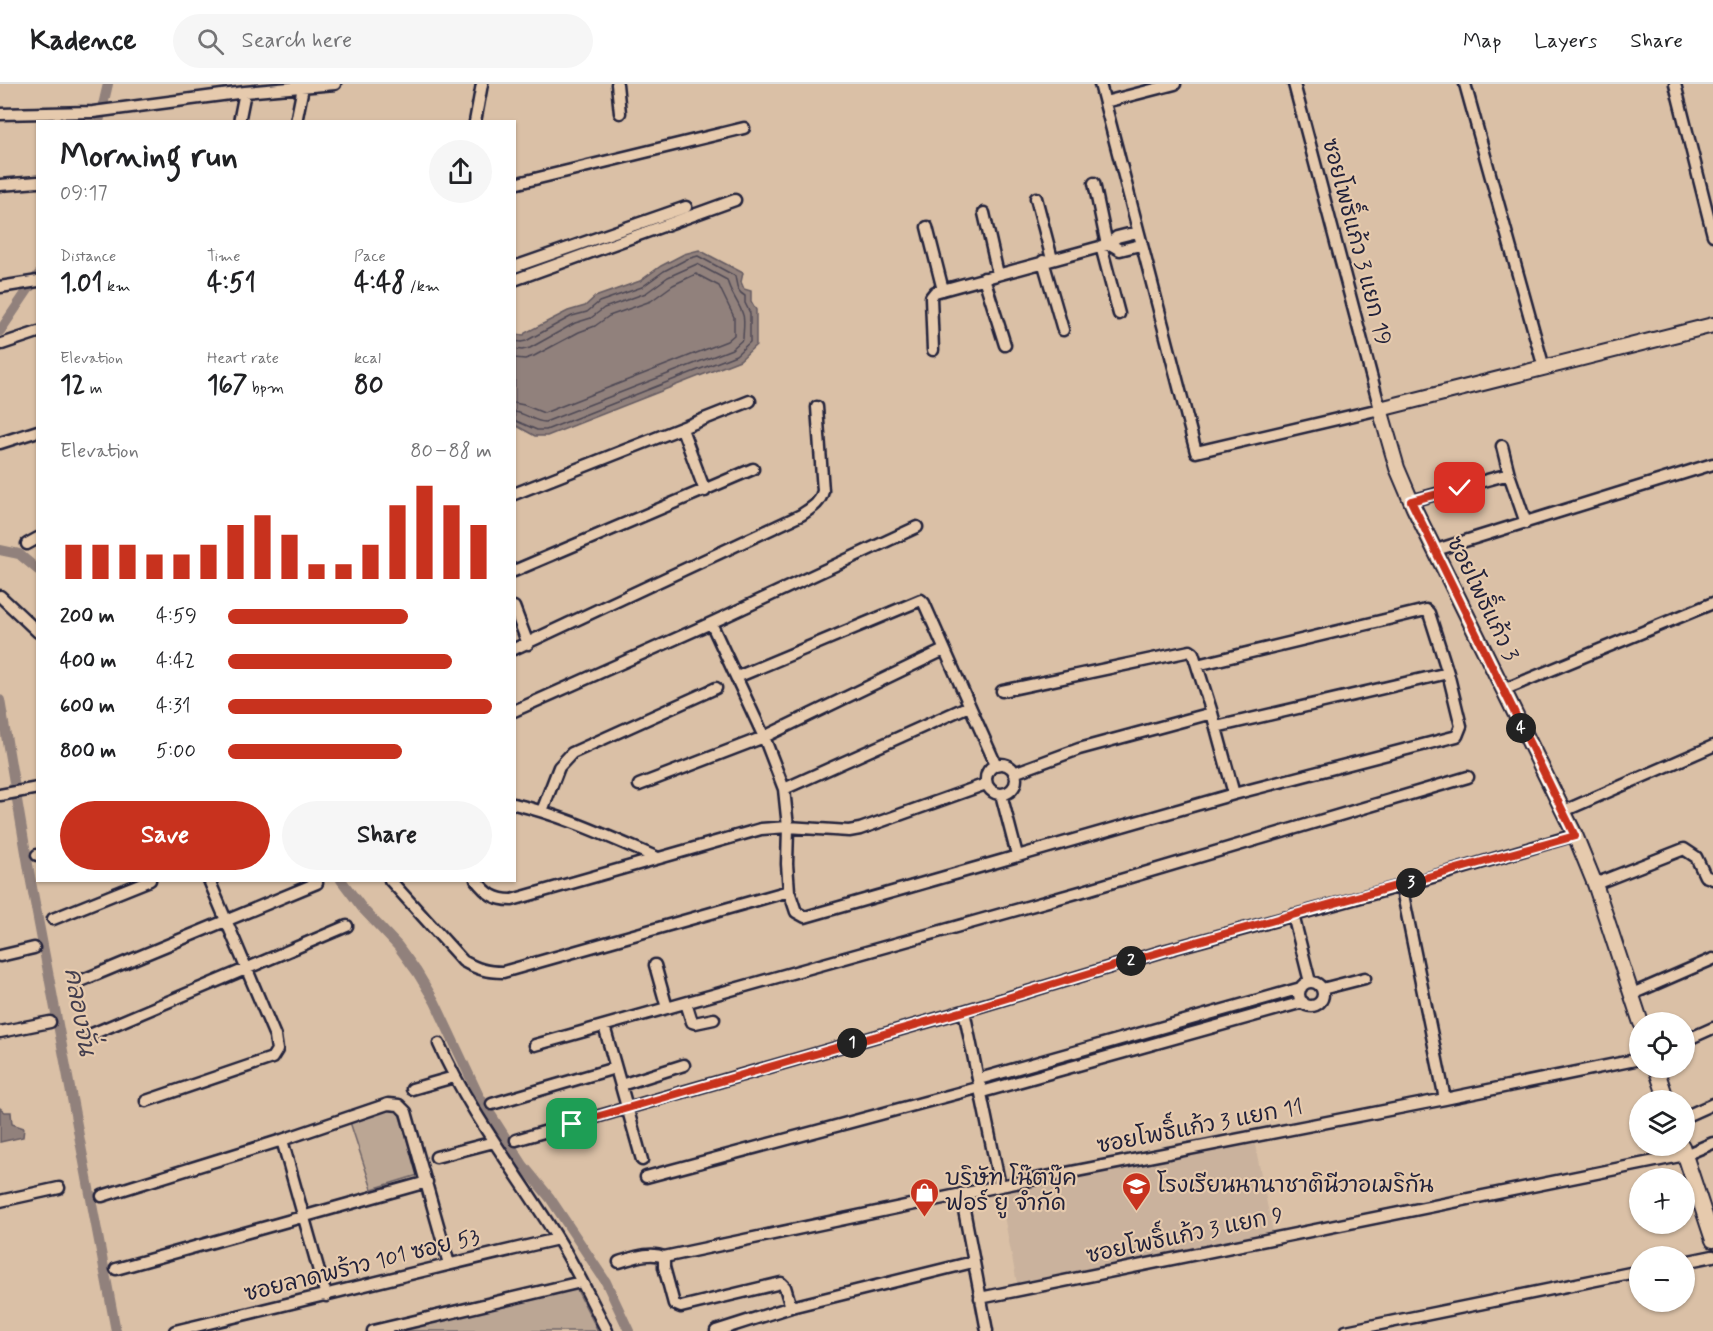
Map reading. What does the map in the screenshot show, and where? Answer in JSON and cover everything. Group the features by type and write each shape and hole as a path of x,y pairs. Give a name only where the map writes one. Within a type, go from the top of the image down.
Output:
{"street":[{"path":"0,114 93,112 251,89 335,84"},
{"path":"475,120 482,84"},
{"path":"617,84 620,113"},
{"path":"1100,84 1140,245 1196,452 1380,409 1713,325"},
{"path":"1105,102 1149,87 1175,84"},
{"name":"ซอยโพธิ์แก้ว 3 แยก 19","path":"1294,84 1380,409"},
{"path":"1465,84 1544,368"},
{"path":"1675,84 1713,235"},
{"path":"296,120 303,87"},
{"path":"240,120 251,89"},
{"path":"516,184 744,128"},
{"path":"0,185 36,182"},
{"path":"1094,183 1119,315"},
{"path":"1036,198 1063,330"},
{"path":"516,279 735,200"},
{"path":"516,266 686,207"},
{"path":"984,213 998,274"},
{"path":"927,227 943,290"},
{"path":"933,350 932,297 935,292 1106,245 1117,237 1137,232"},
{"path":"1106,245 1120,250 1140,245"},
{"path":"984,278 1005,345"},
{"path":"0,287 36,281"},
{"path":"2,344 36,333"},
{"path":"516,494 750,401"},
{"path":"516,649 801,515 814,506 821,500 823,491 817,407"},
{"name":"ซอยโพธิ์แก้ว 3","path":"1380,409 1411,501 1575,836 1595,884 1638,1012"},
{"path":"682,429 705,491"},
{"path":"0,444 36,432"},
{"path":"1502,446 1526,523"},
{"path":"1436,550 1713,464"},
{"path":"516,570 753,469"},
{"path":"1411,501 1509,474"},
{"path":"516,710 917,527"},
{"path":"27,544 36,539"},
{"path":"0,596 36,630"},
{"path":"737,677 919,600 924,603 996,765"},
{"path":"1503,690 1713,603"},
{"path":"711,623 764,737 784,789 788,827 789,891 796,912 805,918 1234,794 1457,736 1461,726 1448,673 1429,613 1426,610 1197,665"},
{"path":"516,612 528,644"},
{"path":"639,785 764,737 944,650"},
{"path":"1002,691 1186,652 1193,653 1234,794"},
{"path":"1216,728 1448,673"},
{"path":"542,810 559,767 572,753 716,688"},
{"path":"784,789 969,706"},
{"path":"1014,773 1079,749 1212,712"},
{"path":"1564,811 1713,746"},
{"path":"996,765 1006,766 1014,773 1015,780 1012,789 1001,794 990,790 987,784 987,773 996,765"},
{"path":"535,1045 1080,892 1468,777"},
{"path":"478,882 491,896 499,900 512,900 760,829 788,827 849,831 870,826 987,784"},
{"path":"2,795 32,788"},
{"path":"1001,794 1017,855"},
{"path":"516,804 542,810 585,826 658,858"},
{"path":"516,1140 1167,950 1575,836"},
{"path":"1595,884 1684,849 1696,857 1705,876 1713,879"},
{"path":"53,919 145,882"},
{"path":"146,1101 272,1058 277,1050 275,1036 210,882"},
{"path":"392,882 463,961 488,972 503,972 789,891"},
{"path":"78,982 318,883"},
{"path":"1401,885 1445,1099"},
{"path":"981,1086 994,1075 1305,985 1317,984 1322,989 1323,996 1316,1005 1303,1002 1300,995 1305,985 1293,915"},
{"path":"92,1034 347,926"},
{"path":"0,956 34,948"},
{"path":"1632,994 1713,959"},
{"path":"655,965 667,1008"},
{"path":"1322,989 1365,978"},
{"path":"646,1177 981,1086 998,1087 1303,1002"},
{"path":"686,1003 692,1022 714,1019"},
{"path":"964,1011 1000,1185"},
{"path":"1201,1016 1205,1029"},
{"path":"0,1032 50,1022"},
{"path":"604,1026 642,1160"},
{"path":"1695,1036 1713,1028"},
{"path":"439,1044 454,1077 558,1239 607,1331"},
{"name":"ซอยโพธิ์แก้ว 3 แยก 11","path":"619,1262 657,1254 664,1257 1000,1185 1629,1061"},
{"path":"1041,1062 1044,1074"},
{"path":"621,1085 684,1065"},
{"path":"492,1104 615,1068"},
{"path":"994,1075 998,1087"},
{"path":"412,1089 454,1077"},
{"path":"102,1196 282,1140 388,1104 399,1105 406,1112 449,1264"},
{"path":"1695,1112 1713,1104"},
{"path":"282,1140 326,1296"},
{"path":"436,1157 494,1142"},
{"name":"ซอยโพธิ์แก้ว 3 แยก 9","path":"1695,1148 1713,1143"},
{"name":"ซอยโพธิ์แก้ว 3 แยก 9","path":"980,1298 1660,1156"},
{"path":"1686,1156 1713,1240"},
{"path":"116,1269 427,1182"},
{"path":"0,1201 59,1188"},
{"path":"961,1194 987,1331"},
{"name":"ซอยลาดพร้าว 101 ซอย 53","path":"175,1331 558,1239"},
{"path":"1695,1260 1713,1256"},
{"path":"664,1257 664,1267 674,1304 679,1307 781,1283 785,1287 791,1307"},
{"path":"716,1331 791,1307 973,1262"},
{"path":"1346,1331 1629,1273"},
{"path":"373,1331 581,1282"}],"shaded area":[{"path":"397,1107 418,1175 372,1189 350,1122"},
{"name":"โรงเรียนนานาชาตินีวาอเมริกัน","path":"1254,1140 1273,1233 1017,1283 999,1190"},
{"path":"575,1286 598,1331 384,1331"}],"water":[{"path":"699,250 743,273 741,282 744,289 751,291 751,301 756,310 756,345 740,360 547,436 535,436 516,426 516,334 524,335 568,311 585,306 595,297 640,281 661,266 684,254"},
{"path":"0,1108 5,1112 11,1112 12,1124 24,1128 23,1137 0,1142"}],"waterway":[{"path":"99,120 108,84"},
{"path":"0,331 36,278"},
{"path":"0,550 19,554 36,568"},
{"name":"คลองจั่น","path":"0,700 31,882 116,1331"},
{"path":"343,882 363,909 398,946 417,972 435,1002 479,1096 523,1165 550,1198 606,1282 629,1331"}],"place":[{"name":"โรงเรียนนานาชาตินีวาอเมริกัน","path":"1136,1212"},
{"name":"บริษัท โน๊ตบุ๊ค ฟอร์ ยู จำกัด","path":"924,1218"}],"route":[{"path":"572,1124 1167,950 1575,836 1411,501 1460,488"}]}
